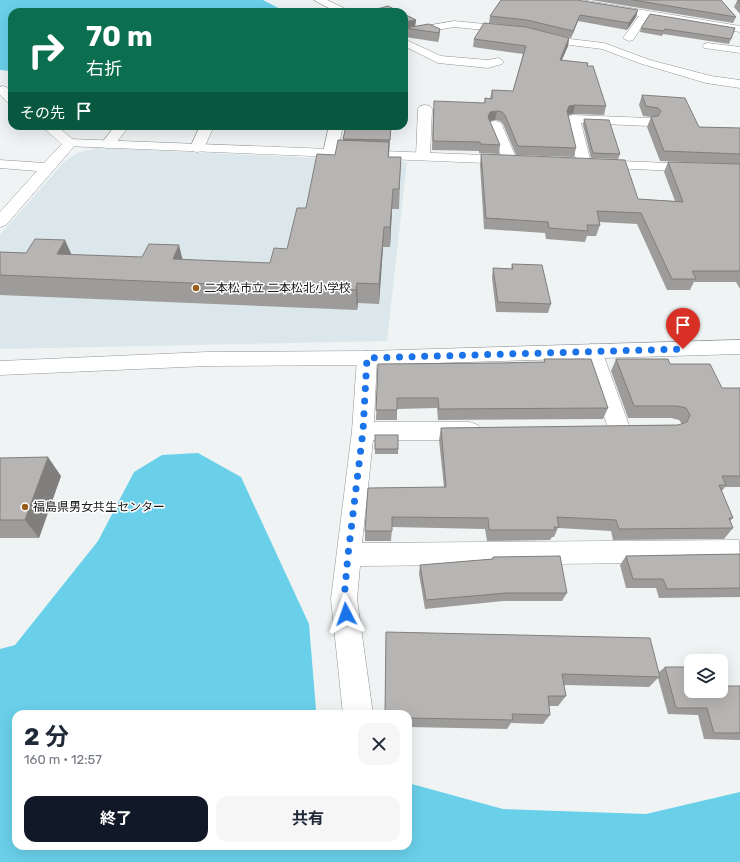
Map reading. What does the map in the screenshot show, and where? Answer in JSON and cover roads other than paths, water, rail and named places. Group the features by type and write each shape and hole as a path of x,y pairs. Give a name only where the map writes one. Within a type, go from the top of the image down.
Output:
{"street":[{"path":"319,0 336,8"},
{"path":"563,0 740,29"},
{"path":"629,38 645,14"},
{"path":"408,32 454,24 525,31 570,42 604,46 646,62 710,80 740,84"},
{"path":"408,44 438,59 488,64 498,62"},
{"path":"708,46 740,50"},
{"path":"423,156 425,109"},
{"path":"584,163 573,119 649,122"},
{"path":"495,125 510,160"},
{"path":"53,130 70,143 524,160"},
{"path":"108,144 119,130"},
{"path":"197,148 205,130"},
{"path":"330,152 335,130"},
{"path":"0,222 70,143"},
{"path":"569,163 740,170"},
{"path":"0,164 48,168"},
{"path":"0,368 207,359 367,358 740,347"},
{"path":"592,352 619,428"},
{"path":"358,710 344,599 363,431 367,358"},
{"path":"596,429 642,428"},
{"path":"363,431 488,430"},
{"path":"348,555 397,553 739,551"}],"place":[{"name":"二本松市立 二本松北小学校","path":"196,288"},
{"name":"福島県男女共生センター","path":"25,507"}]}
